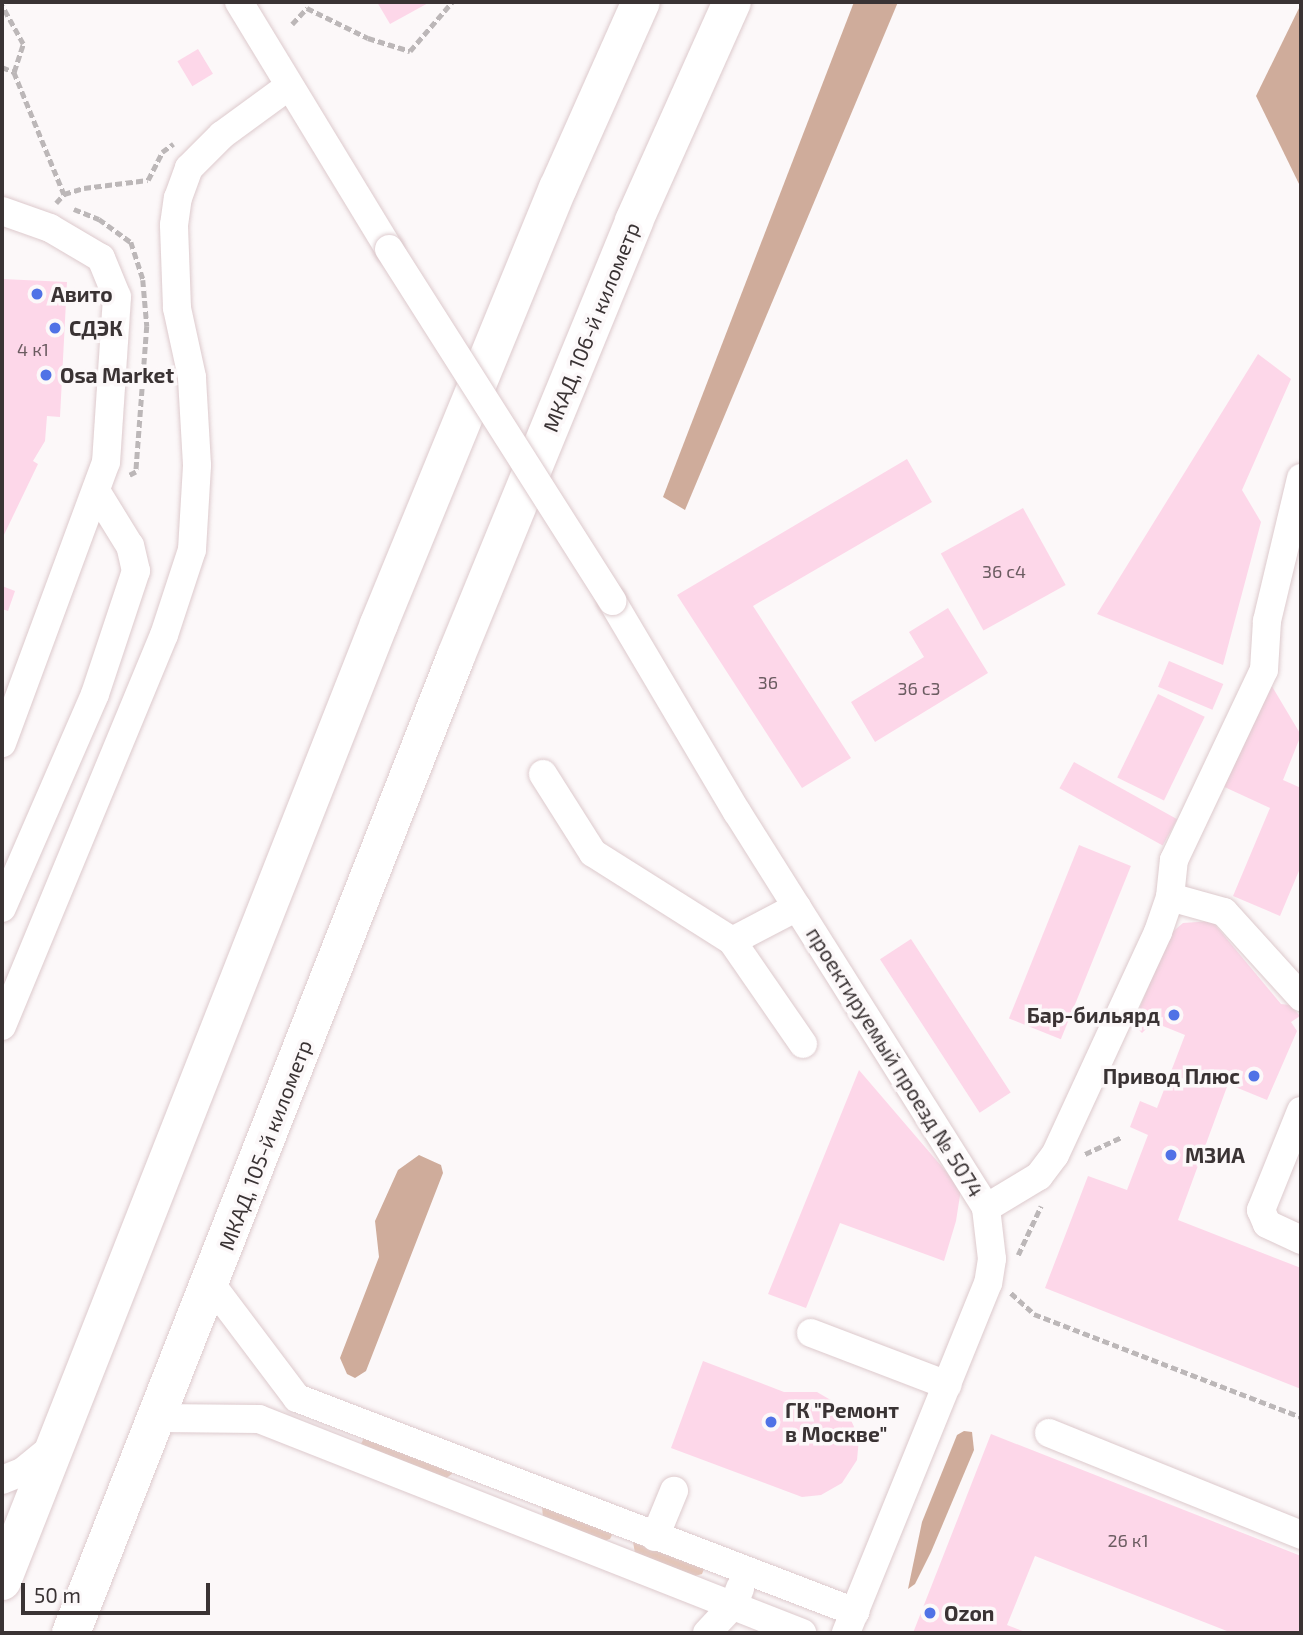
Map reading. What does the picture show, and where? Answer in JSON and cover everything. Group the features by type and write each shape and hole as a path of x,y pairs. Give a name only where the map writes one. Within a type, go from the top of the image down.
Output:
{"highway":[{"path":"2,1581 379,624 558,188 641,2"},
{"name":"МКАД, 106-й километр","path":"456,656 634,220 732,2"},
{"name":"МКАД, 105-й километр","path":"71,1633 211,1284 456,656"}],"street":[{"name":"проектируемый проезд № 5074","path":"239,2 390,249 612,601 797,907 986,1208 992,1259 988,1283 850,1623"},
{"path":"3,1022 164,635 192,550 197,465 192,377 177,308 174,225 178,198 189,168 222,135 289,86"},
{"path":"2,211 50,228 101,258 117,297 106,462 98,494 2,743"},
{"path":"986,1208 1039,1176 1055,1155 1170,897 1174,860 1264,670 1267,621 1301,478"},
{"path":"2,908 95,694 136,570 130,546 98,494"},
{"path":"543,774 593,853 732,941 803,1044"},
{"path":"1170,897 1224,912 1301,996"},
{"path":"732,941 797,907"},
{"path":"1301,1111 1293,1155 1261,1210 1267,1224 1301,1240"},
{"path":"211,1284 296,1398 746,1572 850,1623"},
{"path":"811,1333 947,1385"},
{"path":"157,1418 259,1419 802,1633"},
{"path":"1048,1433 1301,1535"},
{"path":"2,1480 22,1472 56,1444"},
{"path":"655,1537 674,1491"},
{"path":"727,1633 746,1572"},
{"path":"707,1633 734,1604"}],"path":[{"path":"292,24 307,8 368,38 410,51 452,2"},
{"path":"3,5 23,44 14,72 64,194"},
{"path":"2,68 14,72"},
{"path":"56,203 64,194 124,180 148,180 162,152 183,137"},
{"path":"1079,1157 1122,1137"},
{"path":"1015,1269 1043,1201"},
{"path":"1012,1280 1009,1292 1034,1314 1301,1417"}],"shaded area":[{"path":"854,2 898,2 685,510 663,497"},
{"path":"1301,4 1301,188 1256,96"},
{"path":"419,1155 441,1165 443,1173 366,1371 355,1378 347,1374 340,1358 379,1257 375,1221 398,1170"},
{"path":"964,1431 972,1432 974,1450 931,1552 915,1584 908,1589 922,1522 957,1435"},
{"path":"364,1438 453,1473 444,1480 361,1444"},
{"path":"542,1506 613,1533 610,1539 604,1541 543,1518"},
{"path":"633,1542 704,1569 702,1574 695,1576 635,1553"}],"building":[{"path":"377,2 430,2 390,24"},
{"path":"198,49 213,74 192,86 177,61"},
{"path":"2,279 67,282 60,417 47,416 45,441 33,461 38,464 2,539"},
{"path":"1258,354 1291,379 1242,490 1261,522 1223,665 1097,614"},
{"path":"907,459 932,502 753,606 851,758 802,788 677,595"},
{"path":"1023,508 1066,585 983,631 941,554"},
{"path":"2,586 15,591 8,611 2,609"},
{"path":"948,608 988,673 875,742 851,702 924,657 909,632"},
{"path":"1169,661 1223,684 1212,710 1158,687"},
{"path":"1267,678 1301,735 1283,780 1301,788 1301,866 1280,916 1233,896 1270,808 1218,784"},
{"path":"1158,694 1205,717 1164,800 1117,778"},
{"path":"1074,762 1177,819 1163,845 1059,788"},
{"path":"1079,845 1131,866 1061,1039 1009,1018"},
{"name":"МЗИА","path":"1212,921 1281,1004 1290,1005 1300,1016 1291,1022 1297,1031 1267,1100 1228,1084 1178,1220 1301,1268 1301,1389 1045,1288 1088,1176 1127,1190 1148,1135 1130,1127 1140,1101 1157,1108 1185,1035 1153,1022 1142,1033 1133,1024 1170,934 1183,923"},
{"path":"911,939 1011,1092 980,1113 880,959"},
{"path":"859,1070 961,1189 956,1221 944,1261 840,1223 806,1308 768,1294"},
{"path":"703,1361 784,1392 817,1392 846,1409 859,1438 857,1460 842,1483 821,1495 802,1497 671,1448"},
{"path":"991,1434 1301,1556 1301,1633 1232,1633 1035,1556 1007,1625 1028,1633 913,1633"}],"place":[{"name":"Авито","path":"37,294"},
{"name":"СДЭК","path":"55,328"},
{"name":"Osa Market","path":"46,375"},
{"name":"Бар-бильярд","path":"1174,1015"},
{"name":"Привод Плюс","path":"1254,1076"},
{"name":"МЗИА","path":"1171,1155"},
{"name":"ГК \"Ремонт в Москве\"","path":"771,1422"},
{"name":"Ozon","path":"930,1613"}]}
